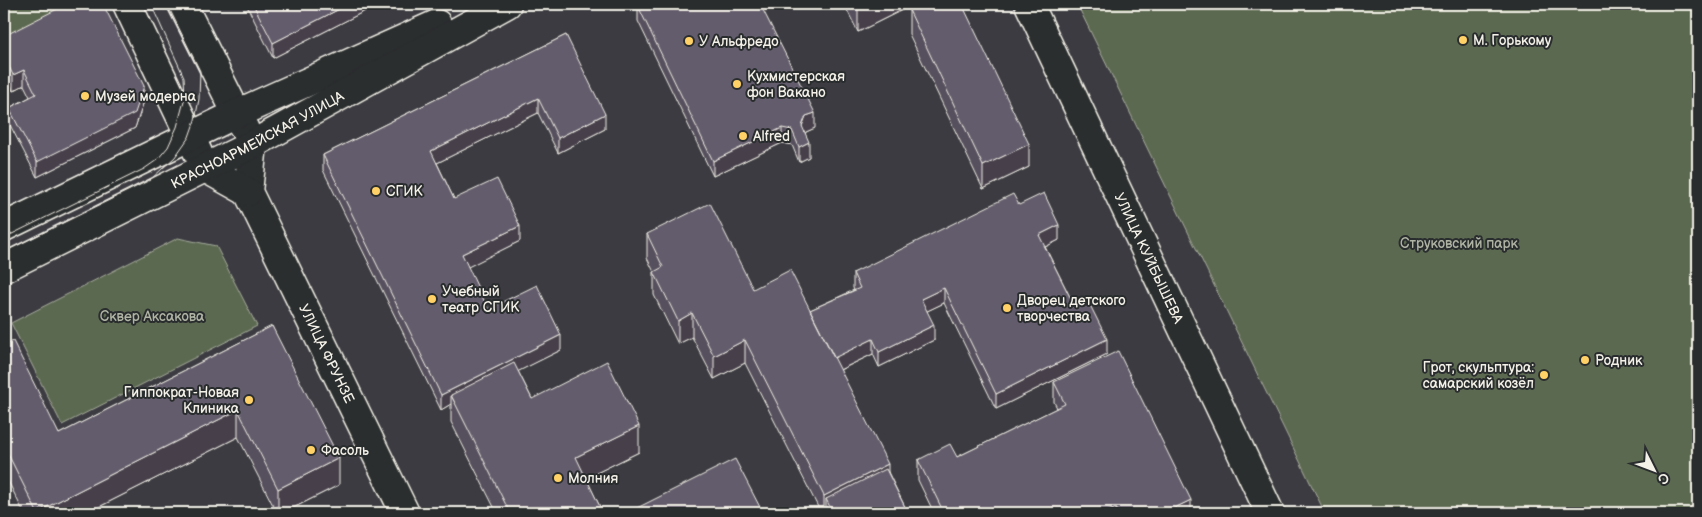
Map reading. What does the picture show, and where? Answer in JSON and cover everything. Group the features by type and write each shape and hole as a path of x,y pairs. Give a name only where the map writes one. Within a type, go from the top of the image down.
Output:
{"main road":[{"path":"127,4 205,168 248,192 253,144 236,114 182,4"},
{"name":"КРАСНОАРМЕЙСКАЯ УЛИЦА","path":"189,137 236,114 482,4"},
{"name":"КРАСНОАРМЕЙСКАЯ УЛИЦА","path":"4,268 253,144 507,4"},
{"name":"УЛИЦА КУЙБЫШЕВА","path":"1028,4 1270,513"},
{"path":"4,227 189,137"},
{"name":"УЛИЦА ФРУНЗЕ","path":"248,192 405,513"}],"green space":[{"path":"4,4 94,4 4,50"},
{"name":"Струковский парк","path":"1077,4 1698,4 1698,513 1325,513"},
{"name":"Сквер Аксакова","path":"178,238 216,246 257,326 62,425 11,323"}],"building":[{"name":"Музей модерна","path":"67,4 103,4 144,86 135,113 37,162 9,108 36,94 24,70 13,75 4,56 4,36"},
{"path":"253,4 349,4 273,43"},
{"path":"643,4 760,4 815,113 806,116 802,126 809,142 799,147 792,130 782,128 713,161 638,6"},
{"path":"855,4 868,4 858,9"},
{"path":"922,4 962,4 1029,144 983,166 909,10"},
{"path":"566,35 605,114 558,138 538,98 431,151 454,199 497,179 520,226 462,254 488,309 537,285 561,335 441,395 323,155"},
{"name":"Дворец детского творчества","path":"1044,193 1059,225 1039,235 1074,305 1087,299 1107,339 996,394 944,288 921,299 934,325 879,352 873,339 834,358 810,310 860,288 853,273 1013,194 1019,205"},
{"path":"710,203 753,289 790,270 888,464 824,496 745,340 714,356 692,313 678,321 654,272 663,267 647,234"},
{"path":"272,326 339,458 278,489 238,410 37,512 4,446 4,346 13,341 59,434"},
{"path":"1118,351 1191,500 1164,513 1119,513 1116,508 1104,513 944,513 918,460 950,444 957,457 1065,404 1054,382"},
{"path":"607,361 639,426 576,457 603,513 510,513 451,395 514,363 532,399"},
{"path":"735,459 763,513 627,513"},
{"path":"886,469 908,513 833,513 826,499"}],"tram line":[{"path":"4,238 144,169 157,160 168,147 177,127 185,97 184,77 151,4"},
{"path":"4,252 150,180 175,157 189,137 199,99 200,71 167,4"}],"place":[{"name":"М. Горькому","path":"1463,40"},
{"name":"У Альфредо","path":"689,41"},
{"name":"Кухмистерская фон Вакано","path":"737,84"},
{"name":"Музей модерна","path":"85,96"},
{"name":"Alfred","path":"743,136"},
{"name":"СГИК","path":"376,191"},
{"name":"Учебный театр СГИК","path":"432,299"},
{"name":"Дворец детского творчества","path":"1007,308"},
{"name":"Родник","path":"1585,360"},
{"name":"Грот, скульптура: самарский козёл","path":"1544,375"},
{"name":"Гиппократ-Новая Клиника","path":"249,400"},
{"name":"Фасоль","path":"311,450"},
{"name":"Молния","path":"558,478"}]}
